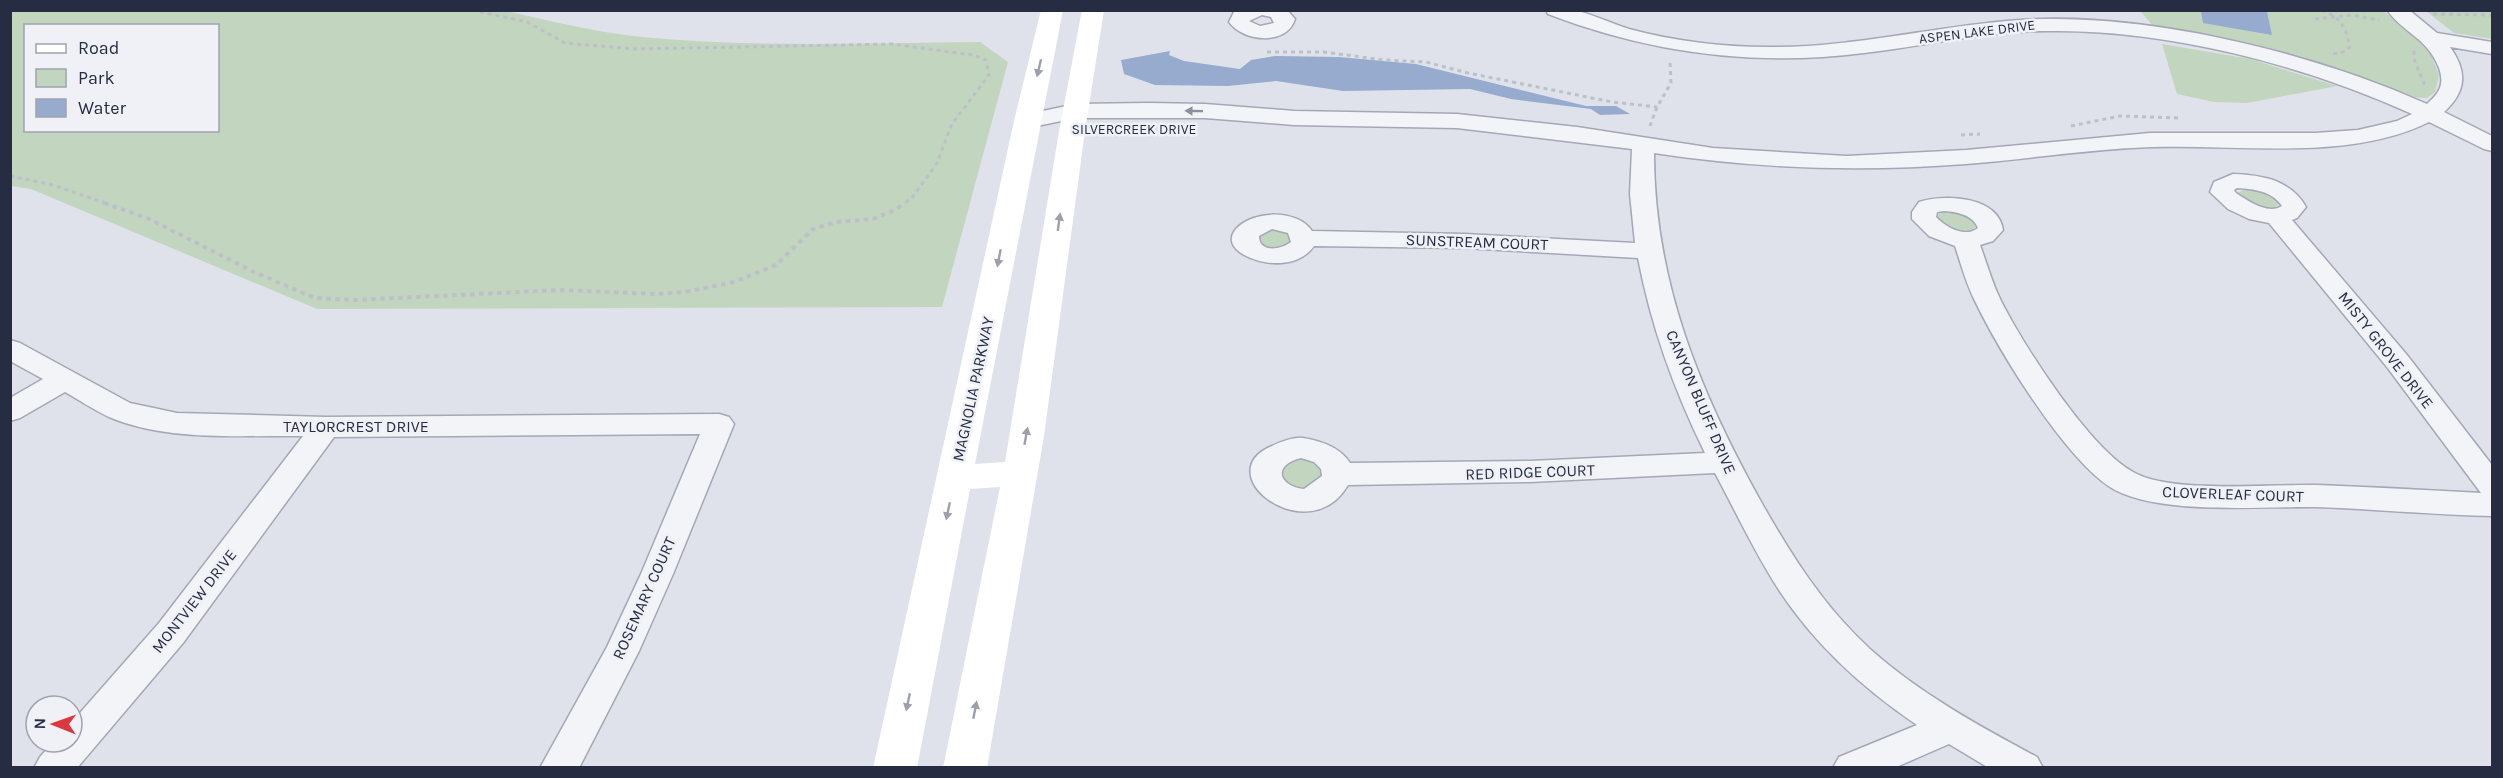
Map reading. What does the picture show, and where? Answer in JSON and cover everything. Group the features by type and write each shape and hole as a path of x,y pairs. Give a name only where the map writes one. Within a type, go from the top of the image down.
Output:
{"main road":[{"name":"MAGNOLIA PARKWAY","path":"895,768 1027,121 1052,10"},
{"path":"965,768 1019,474 1093,10"},
{"path":"955,477 1019,474"}],"street":[{"path":"1257,10 1241,16 1239,22 1245,28 1257,31 1278,28 1285,22 1283,16 1266,10"},
{"name":"ASPEN LAKE DRIVE","path":"1555,10 1603,27 1676,45 1755,53 1839,50 2027,18 2143,32 2265,55 2383,94 2493,144"},
{"path":"1647,135 1713,155 1847,163 1966,158 2150,140 2315,140 2358,136 2404,126 2429,114 2451,91 2452,76 2443,51 2431,38 2396,10"},
{"path":"2431,38 2493,48"},
{"name":"SILVERCREEK DRIVE","path":"1027,121 1243,127 1294,118 1457,121 1577,134 1647,135"},
{"name":"CANYON BLUFF DRIVE","path":"1647,135 1640,178 1649,251 1664,313 1688,380 1723,462 1797,591 1857,657 1910,701 1949,728 2024,768"},
{"name":"MISTY GROVE DRIVE","path":"2276,216 2397,361 2493,486"},
{"name":"SUNSTREAM COURT","path":"1304,238 1453,240 1649,251"},
{"name":"CLOVERLEAF COURT","path":"1965,239 1989,302 2020,356 2067,422 2097,457 2122,479 2148,490 2175,494 2317,496 2493,506"},
{"name":"TAYLORCREST DRIVE","path":"10,349 120,410 177,423 326,427 718,424"},
{"path":"10,411 65,379"},
{"name":"ROSEMARY COURT","path":"559,768 622,651 657,574 718,424"},
{"name":"MONTVIEW DRIVE","path":"52,768 102,714 171,633 326,427"},
{"name":"RED RIDGE COURT","path":"1338,474 1560,472 1723,462"},
{"path":"1852,768 1949,728"}],"path":[{"path":"10,176 53,185 147,218 254,272 315,298 355,300 560,290 656,294 685,292 734,282 776,266 813,229 836,222 873,219 895,210 912,198 937,163 952,124 989,75 986,60 973,55 892,45 675,50 565,43 527,22 472,10"},
{"path":"2322,10 2344,23 2350,46 2347,51 2328,56"},
{"path":"2426,15 2451,13 2493,15"},
{"path":"1257,31 1252,44 1263,52 1324,52 1384,60 1426,62 1468,73 1612,102 1657,107"},
{"path":"1647,135 1657,107 1671,83 1672,76 1669,67 1671,54 1676,45"}],"green space":[{"path":"503,10 607,32 726,43 980,42 1008,62 942,307 317,309 31,189 11,186 11,11"},
{"path":"2140,11 2383,11 2416,36 2431,55 2439,75 2435,92 2427,98 2409,97 2164,32 2153,26"},
{"path":"2426,11 2492,12 2492,39 2454,33"},
{"path":"2162,44 2250,59 2337,86 2247,103 2214,102 2177,94"},
{"path":"2244,189 2266,193 2277,201 2278,205 2267,209 2251,204 2237,194"},
{"path":"1950,211 1967,215 1975,222 1975,227 1965,231 1955,230 1937,218 1939,213"},
{"path":"1274,229 1289,233 1292,241 1289,245 1269,248 1258,242 1259,233"},
{"path":"1298,458 1313,461 1320,467 1322,477 1305,487 1286,484 1280,472 1288,461"}],"water":[{"path":"2201,11 2267,12 2272,35 2203,23"},
{"path":"1170,51 1169,55 1184,61 1240,69 1251,60 1275,56 1339,57 1416,64 1586,106 1616,106 1630,114 1600,115 1591,109 1511,99 1470,89 1343,91 1276,81 1228,86 1155,85 1124,74 1121,60"}]}
